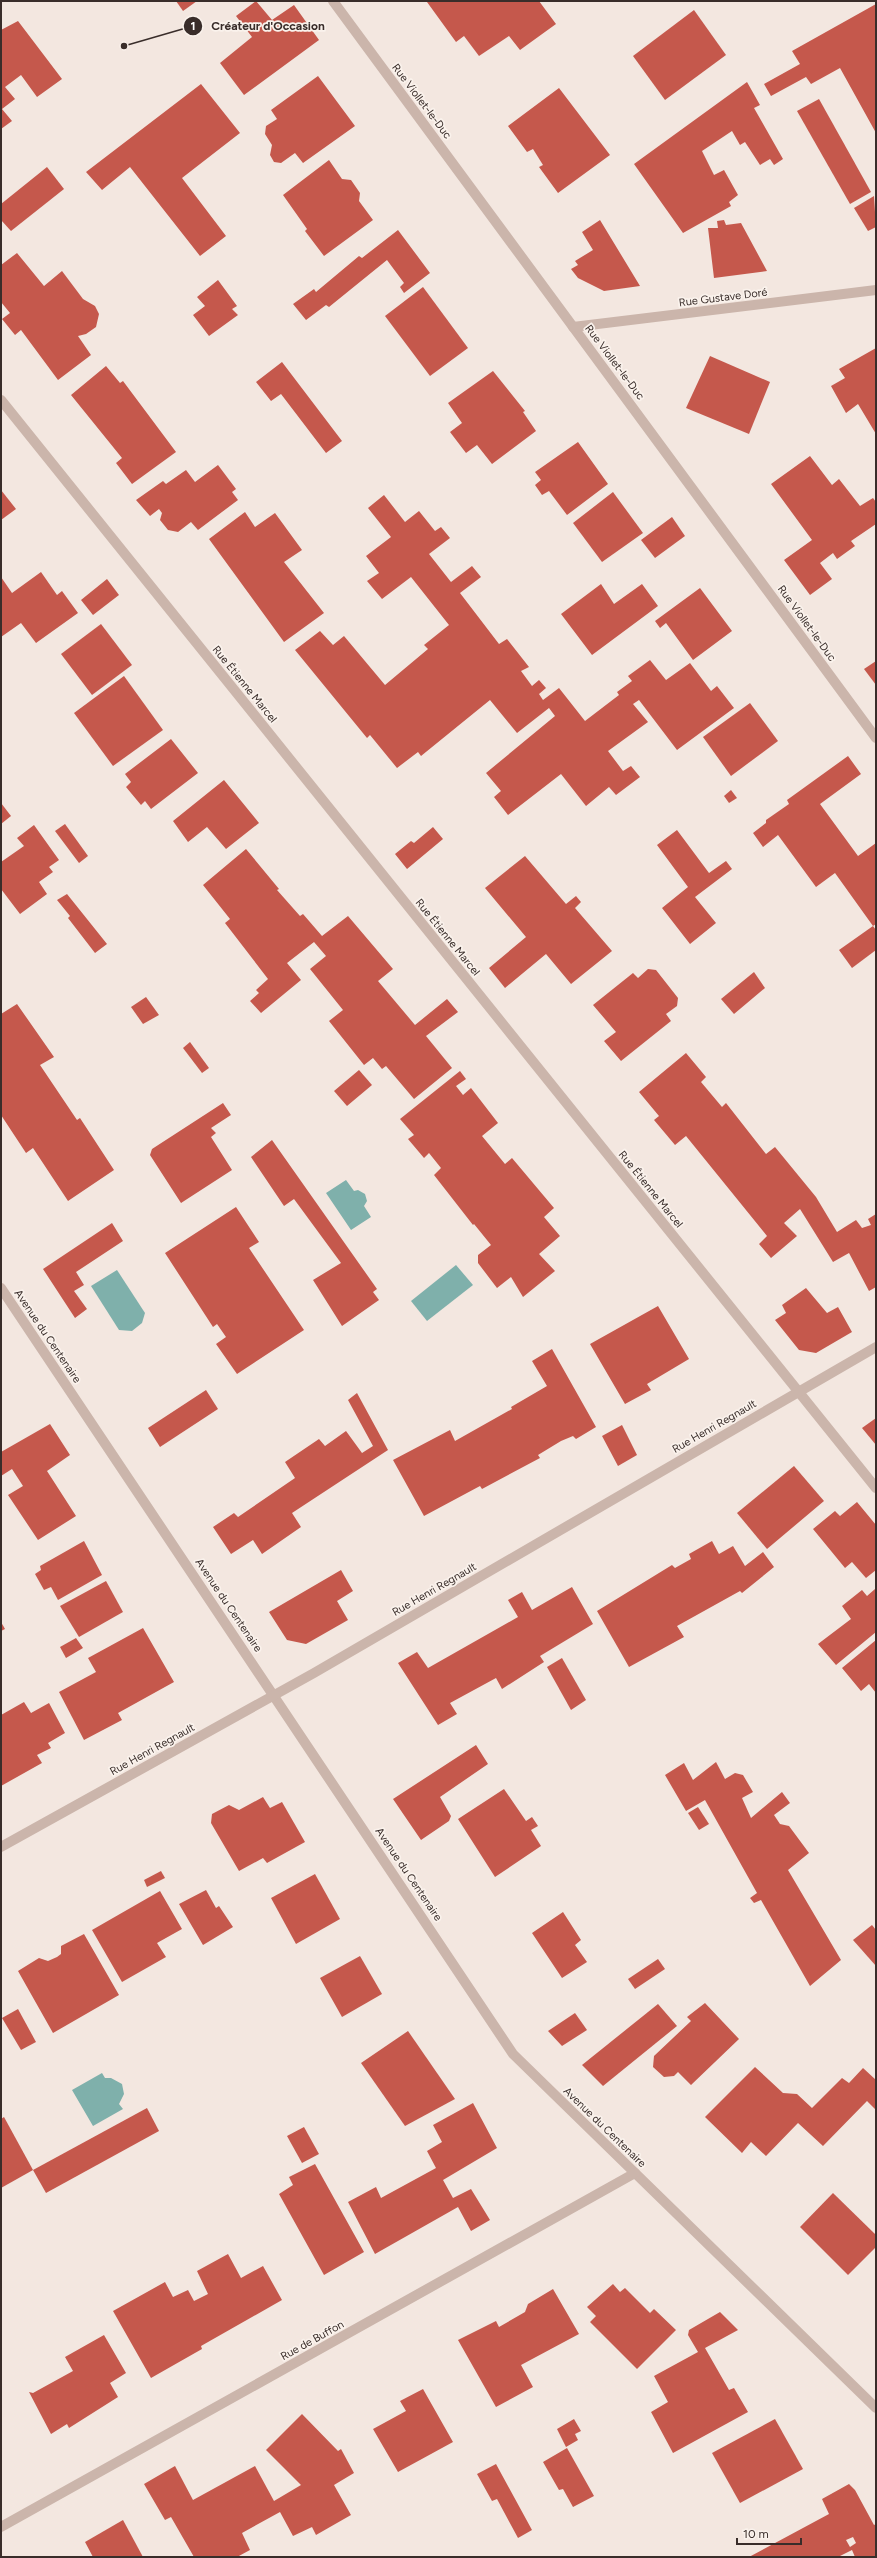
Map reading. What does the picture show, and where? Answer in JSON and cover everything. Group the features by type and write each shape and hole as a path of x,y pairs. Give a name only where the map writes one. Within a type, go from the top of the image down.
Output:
{"street":[{"name":"Rue Viollet-le-Duc","path":"333,1 876,738"},
{"name":"Rue Gustave Doré","path":"573,327 876,290"},
{"name":"Rue Étienne Marcel","path":"1,400 876,1488"},
{"name":"Avenue du Centenaire","path":"1,1288 274,1694 513,2054 876,2408"},
{"name":"Rue Henri Regnault","path":"1,1847 274,1694 876,1347"},
{"name":"Rue de Buffon","path":"1,2528 635,2173"}],"water":[{"path":"346,1180 354,1191 358,1190 365,1194 367,1201 364,1206 371,1217 351,1230 326,1193"},
{"path":"456,1265 473,1285 427,1321 411,1301"},
{"path":"117,1270 145,1313 142,1323 132,1331 119,1330 91,1286"},
{"path":"102,2073 105,2078 111,2078 122,2084 124,2094 119,2104 123,2109 93,2126 72,2090"}],"building":[{"path":"176,1 197,1 183,11"},
{"path":"256,1 272,20 294,5 319,40 244,95 220,63 252,37 236,16"},
{"path":"539,1 556,24 520,50 509,36 479,56 464,36 456,42 427,2"},
{"path":"876,4 876,133 840,68 811,84 806,77 771,96 764,84 800,64 792,51"},
{"path":"694,10 726,55 665,100 633,56"},
{"path":"18,21 62,79 37,97 21,75 5,87 15,99 2,109 12,121 1,129 1,30"},
{"path":"318,76 355,126 303,163 295,153 281,163 274,162 270,155 272,145 265,134 266,126 277,119 271,110"},
{"path":"747,82 760,105 754,108 783,159 774,165 770,159 760,165 745,142 740,145 732,131 702,151 714,175 724,170 738,195 729,202 731,206 683,233 634,164"},
{"path":"201,84 240,133 182,178 226,236 200,256 130,167 102,190 86,172"},
{"path":"559,88 610,155 558,193 539,167 543,165 533,149 527,152 508,126"},
{"path":"819,99 871,192 850,204 797,111"},
{"path":"329,160 342,179 351,180 360,193 359,201 373,220 324,256 305,231 307,229 283,195"},
{"path":"47,167 64,189 11,231 1,220 1,204"},
{"path":"874,196 876,227 868,231 854,208"},
{"path":"600,220 640,286 604,291 578,278 571,269 578,265 575,261 593,250 582,232"},
{"path":"724,220 726,225 741,223 767,271 714,278 708,228 718,228 717,221"},
{"path":"398,230 430,273 404,293 400,287 404,283 387,260 329,307 326,305 306,320 293,304 314,289 316,292 359,256 362,258"},
{"path":"17,253 44,286 62,271 83,299 95,306 99,314 96,327 86,334 78,336 91,355 58,380 21,330 15,335 2,319 10,313 1,302 1,265"},
{"path":"218,280 237,306 232,309 238,315 209,336 193,315 205,306 197,297"},
{"path":"423,287 468,348 430,376 385,316"},
{"path":"876,348 876,434 858,404 846,413 831,386 845,378 839,369"},
{"path":"710,356 770,382 749,434 686,408"},
{"path":"282,362 342,441 326,453 281,394 271,401 256,382"},
{"path":"106,366 120,383 123,381 176,452 132,484 116,463 122,458 71,395"},
{"path":"493,371 525,411 523,412 536,431 492,464 477,445 466,453 450,432 462,423 448,403"},
{"path":"578,442 608,484 567,515 549,491 542,495 535,485 541,480 535,472"},
{"path":"810,456 832,485 839,479 860,506 873,498 876,502 876,524 851,541 855,546 837,559 833,553 820,563 832,579 810,595 784,560 812,540 771,484"},
{"path":"218,465 236,489 232,492 238,500 198,530 191,522 178,532 168,530 160,520 162,513 159,509 150,516 136,500 163,481 166,484 186,470 195,482"},
{"path":"1,490 16,509 1,520"},
{"path":"613,492 643,533 602,562 573,523"},
{"path":"384,495 405,522 419,511 435,531 441,527 450,538 429,554 451,582 472,566 481,577 460,593 499,644 507,639 529,667 521,671 532,686 539,680 546,688 539,694 543,700 559,688 585,721 619,695 617,692 632,681 628,676 650,660 666,680 690,663 711,691 717,686 734,708 677,750 639,700 633,704 648,722 608,751 623,771 631,766 640,777 616,795 609,787 586,806 561,774 508,815 494,797 501,791 486,773 555,716 549,708 517,733 490,700 421,756 418,752 397,768 370,735 367,738 295,650 320,631 333,645 344,636 385,685 428,649 424,645 449,625 411,577 382,599 367,581 379,573 366,556 391,537 368,508"},
{"path":"245,512 255,527 275,513 302,550 284,562 324,613 284,642 209,539"},
{"path":"672,517 685,536 655,558 641,540"},
{"path":"41,572 57,595 62,591 78,613 36,643 21,623 1,637 1,577 12,593"},
{"path":"107,579 119,595 93,615 81,600"},
{"path":"601,584 614,604 642,584 658,606 592,655 561,614"},
{"path":"700,588 732,631 693,660 666,623 660,628 655,621"},
{"path":"101,624 132,665 92,695 61,654"},
{"path":"876,661 876,685 864,669"},
{"path":"124,676 163,730 113,766 74,713"},
{"path":"750,703 778,741 731,776 703,737"},
{"path":"171,739 198,773 151,809 145,801 141,805 126,787 131,782 125,774"},
{"path":"848,756 861,774 820,804 858,856 876,843 876,924 873,926 835,873 816,887 778,835 763,847 753,833 766,823 766,820 789,804 787,800"},
{"path":"224,780 259,823 226,849 207,827 188,842 173,821"},
{"path":"731,790 737,798 729,803 724,796"},
{"path":"1,803 11,816 1,824"},
{"path":"65,824 88,856 79,863 55,831"},
{"path":"34,825 59,860 49,867 53,872 39,882 47,894 20,914 1,889 1,862 24,846 17,838"},
{"path":"433,827 443,839 407,869 395,854 411,841 414,843"},
{"path":"677,830 709,873 726,861 732,869 695,897 716,923 690,944 662,908 688,887 657,845"},
{"path":"246,849 279,889 277,890 300,916 303,914 322,936 348,916 393,969 378,981 415,1025 447,999 458,1012 426,1036 452,1068 414,1099 386,1066 382,1069 373,1058 364,1065 329,1021 343,1010 310,969 326,956 314,942 287,963 301,980 261,1013 250,1001 259,993 256,990 268,979 225,923 230,919 203,885"},
{"path":"525,856 566,904 576,896 581,902 575,908 612,951 571,984 546,954 505,988 489,968 526,937 485,888"},
{"path":"67,894 107,944 95,953 68,918 70,916 57,900"},
{"path":"873,926 876,930 876,950 852,968 839,950"},
{"path":"648,969 656,970 678,998 677,1006 666,1014 671,1021 621,1061 604,1041 616,1032 593,1005 633,973 638,978"},
{"path":"754,972 765,988 734,1014 721,999"},
{"path":"146,997 159,1015 143,1024 131,1007"},
{"path":"17,1004 54,1057 40,1065 77,1120 80,1118 114,1170 68,1201 33,1148 26,1153 1,1115 1,1014"},
{"path":"190,1042 209,1068 202,1073 183,1048"},
{"path":"686,1053 706,1077 701,1082 722,1107 726,1103 766,1154 775,1147 816,1197 837,1232 856,1220 862,1228 871,1225 868,1219 876,1214 876,1287 869,1291 849,1253 833,1262 800,1209 784,1223 797,1236 771,1258 759,1244 767,1236 686,1136 675,1145 654,1120 659,1116 639,1092"},
{"path":"359,1070 372,1085 347,1106 334,1091"},
{"path":"460,1071 466,1079 456,1086 463,1095 471,1088 498,1123 482,1136 505,1164 512,1158 554,1208 544,1217 560,1236 539,1254 555,1271 523,1297 511,1277 497,1288 478,1263 478,1255 491,1245 474,1224 473,1225 434,1175 441,1168 429,1153 424,1158 408,1139 414,1135 400,1119"},
{"path":"223,1103 231,1115 211,1128 216,1133 211,1137 232,1170 181,1203 150,1155 152,1149"},
{"path":"272,1140 377,1289 373,1292 379,1300 342,1326 313,1280 341,1263 294,1199 284,1206 251,1157"},
{"path":"236,1207 259,1242 249,1248 304,1330 237,1374 216,1344 226,1337 217,1324 213,1327 165,1253"},
{"path":"112,1223 123,1241 76,1272 84,1285 74,1291 87,1309 75,1318 43,1269"},
{"path":"806,1288 827,1313 838,1307 852,1332 816,1353 799,1350 775,1320 786,1313 782,1305"},
{"path":"658,1306 689,1359 647,1384 651,1390 625,1404 590,1344"},
{"path":"552,1349 596,1427 576,1439 573,1436 561,1441 538,1455 540,1458 482,1489 480,1486 424,1516 393,1460 450,1430 455,1441 512,1409 511,1407 547,1386 532,1361"},
{"path":"206,1390 218,1409 160,1447 148,1428"},
{"path":"357,1393 388,1450 292,1513 301,1527 262,1554 253,1540 231,1554 213,1527 234,1513 238,1517 295,1478 285,1462 319,1439 325,1446 346,1431 362,1453 373,1446 348,1400"},
{"path":"876,1418 876,1445 862,1428"},
{"path":"50,1424 70,1455 47,1471 76,1516 38,1540 8,1495 23,1486 12,1469 1,1476 1,1452"},
{"path":"622,1425 637,1455 618,1466 602,1436"},
{"path":"794,1466 824,1501 767,1549 737,1513"},
{"path":"857,1502 876,1525 876,1570 866,1578 852,1562 845,1568 813,1529 835,1511 840,1516"},
{"path":"84,1541 102,1575 58,1600 51,1587 44,1590 35,1574 41,1570 40,1566"},
{"path":"712,1541 719,1554 733,1546 745,1566 763,1552 774,1567 742,1593 740,1591 677,1626 684,1637 629,1667 597,1611 672,1565 675,1568 691,1559 689,1554"},
{"path":"341,1570 353,1591 337,1601 348,1620 306,1644 287,1640 269,1612"},
{"path":"106,1581 123,1612 79,1637 60,1606"},
{"path":"572,1587 593,1624 540,1656 544,1662 502,1689 496,1678 450,1703 457,1714 438,1725 398,1663 417,1652 428,1668 518,1617 508,1600 522,1592 532,1610"},
{"path":"875,1589 876,1632 836,1665 818,1644 851,1619 842,1606 862,1590 867,1596"},
{"path":"1,1622 5,1629 1,1631"},
{"path":"143,1628 174,1682 118,1713 122,1720 84,1740 59,1692 96,1672 88,1658"},
{"path":"76,1638 83,1648 66,1658 60,1647"},
{"path":"876,1640 876,1693 869,1684 861,1691 842,1668"},
{"path":"562,1658 586,1700 571,1710 547,1667"},
{"path":"24,1702 31,1713 49,1703 65,1733 48,1743 51,1748 37,1755 42,1763 1,1786 1,1715"},
{"path":"476,1745 488,1764 440,1797 451,1816 449,1821 421,1840 393,1799"},
{"path":"716,1762 725,1779 735,1773 743,1775 753,1792 742,1798 751,1818 782,1792 790,1803 774,1815 780,1824 789,1826 809,1853 788,1870 841,1960 810,1986 761,1900 754,1903 750,1898 757,1893 705,1800 686,1811 665,1775 684,1763 693,1780"},
{"path":"504,1789 526,1821 532,1817 538,1826 531,1830 541,1846 495,1877 458,1819"},
{"path":"263,1797 270,1808 282,1802 305,1842 267,1863 263,1858 239,1871 211,1823 212,1814 229,1805 239,1810"},
{"path":"698,1807 709,1824 699,1830 688,1813"},
{"path":"161,1871 165,1878 147,1887 144,1880"},
{"path":"315,1874 340,1919 296,1944 271,1898"},
{"path":"206,1890 216,1908 219,1906 233,1927 203,1945 179,1904"},
{"path":"160,1891 182,1929 157,1943 166,1957 122,1982 92,1930"},
{"path":"563,1912 581,1940 575,1945 587,1962 562,1978 532,1933"},
{"path":"872,1925 876,1930 876,1966 853,1940"},
{"path":"84,1934 119,1995 53,2033 18,1971 39,1958 48,1961 57,1957 61,1954 61,1946"},
{"path":"360,1956 382,1994 342,2017 320,1978"},
{"path":"658,1959 665,1969 635,1989 628,1979"},
{"path":"705,2003 739,2039 691,2085 678,2072 674,2076 664,2077 653,2067 654,2056 691,2021 687,2017"},
{"path":"658,2004 677,2026 603,2086 582,2065"},
{"path":"18,2009 36,2042 21,2050 2,2018"},
{"path":"575,2013 587,2030 562,2046 548,2031"},
{"path":"408,2031 455,2099 405,2126 361,2063"},
{"path":"755,2067 783,2093 797,2094 812,2108 842,2078 849,2083 863,2068 876,2080 876,2110 867,2101 823,2146 798,2123 766,2156 751,2142 742,2153 705,2117"},
{"path":"473,2103 497,2148 443,2180 453,2198 471,2189 490,2220 471,2231 458,2207 375,2254 348,2202 376,2187 381,2198 436,2168 427,2151 442,2142 433,2125"},
{"path":"147,2108 159,2131 46,2193 33,2170"},
{"path":"4,2117 33,2170 1,2188 1,2119"},
{"path":"304,2127 319,2154 302,2163 287,2136"},
{"path":"315,2164 364,2252 324,2275 279,2194 293,2185 289,2177"},
{"path":"833,2193 876,2235 876,2247 848,2275 800,2227"},
{"path":"228,2254 241,2278 263,2266 282,2300 201,2346 202,2349 151,2378 113,2311 165,2282 173,2297 188,2290 194,2301 208,2294 197,2271"},
{"path":"613,2284 620,2292 625,2288 650,2313 654,2309 676,2330 637,2369 590,2322 596,2316 587,2307"},
{"path":"553,2289 579,2334 521,2365 533,2387 496,2407 458,2340 496,2321 499,2327 525,2312 528,2304"},
{"path":"720,2312 738,2330 705,2348 729,2390 734,2388 748,2412 673,2453 651,2412 668,2402 654,2376 698,2352 688,2335 689,2330"},
{"path":"104,2335 126,2373 110,2383 118,2397 69,2428 67,2424 51,2434 29,2392 33,2393 73,2371 65,2357"},
{"path":"423,2389 453,2442 398,2472 373,2429 406,2411 400,2401"},
{"path":"302,2414 338,2451 341,2449 354,2473 334,2485 351,2515 316,2535 312,2527 293,2536 280,2512 242,2533 250,2550 237,2557 194,2557 171,2517 165,2520 144,2484 175,2466 193,2500 255,2466 274,2501 301,2485 266,2450"},
{"path":"574,2419 581,2431 575,2434 578,2440 566,2447 557,2429"},
{"path":"775,2419 803,2469 740,2503 712,2453"},
{"path":"567,2448 594,2496 573,2507 563,2489 559,2490 543,2462"},
{"path":"496,2464 532,2530 518,2538 497,2499 492,2501 477,2474"},
{"path":"849,2484 855,2490 874,2525 876,2524 876,2557 855,2557 852,2550 838,2557 749,2557 829,2514 822,2499","holes":["853,2537 856,2543 850,2547 846,2540"]},
{"path":"123,2520 143,2557 93,2557 85,2542"}],"place":[{"name":"Créateur d'Occasion","path":"124,46"}]}
